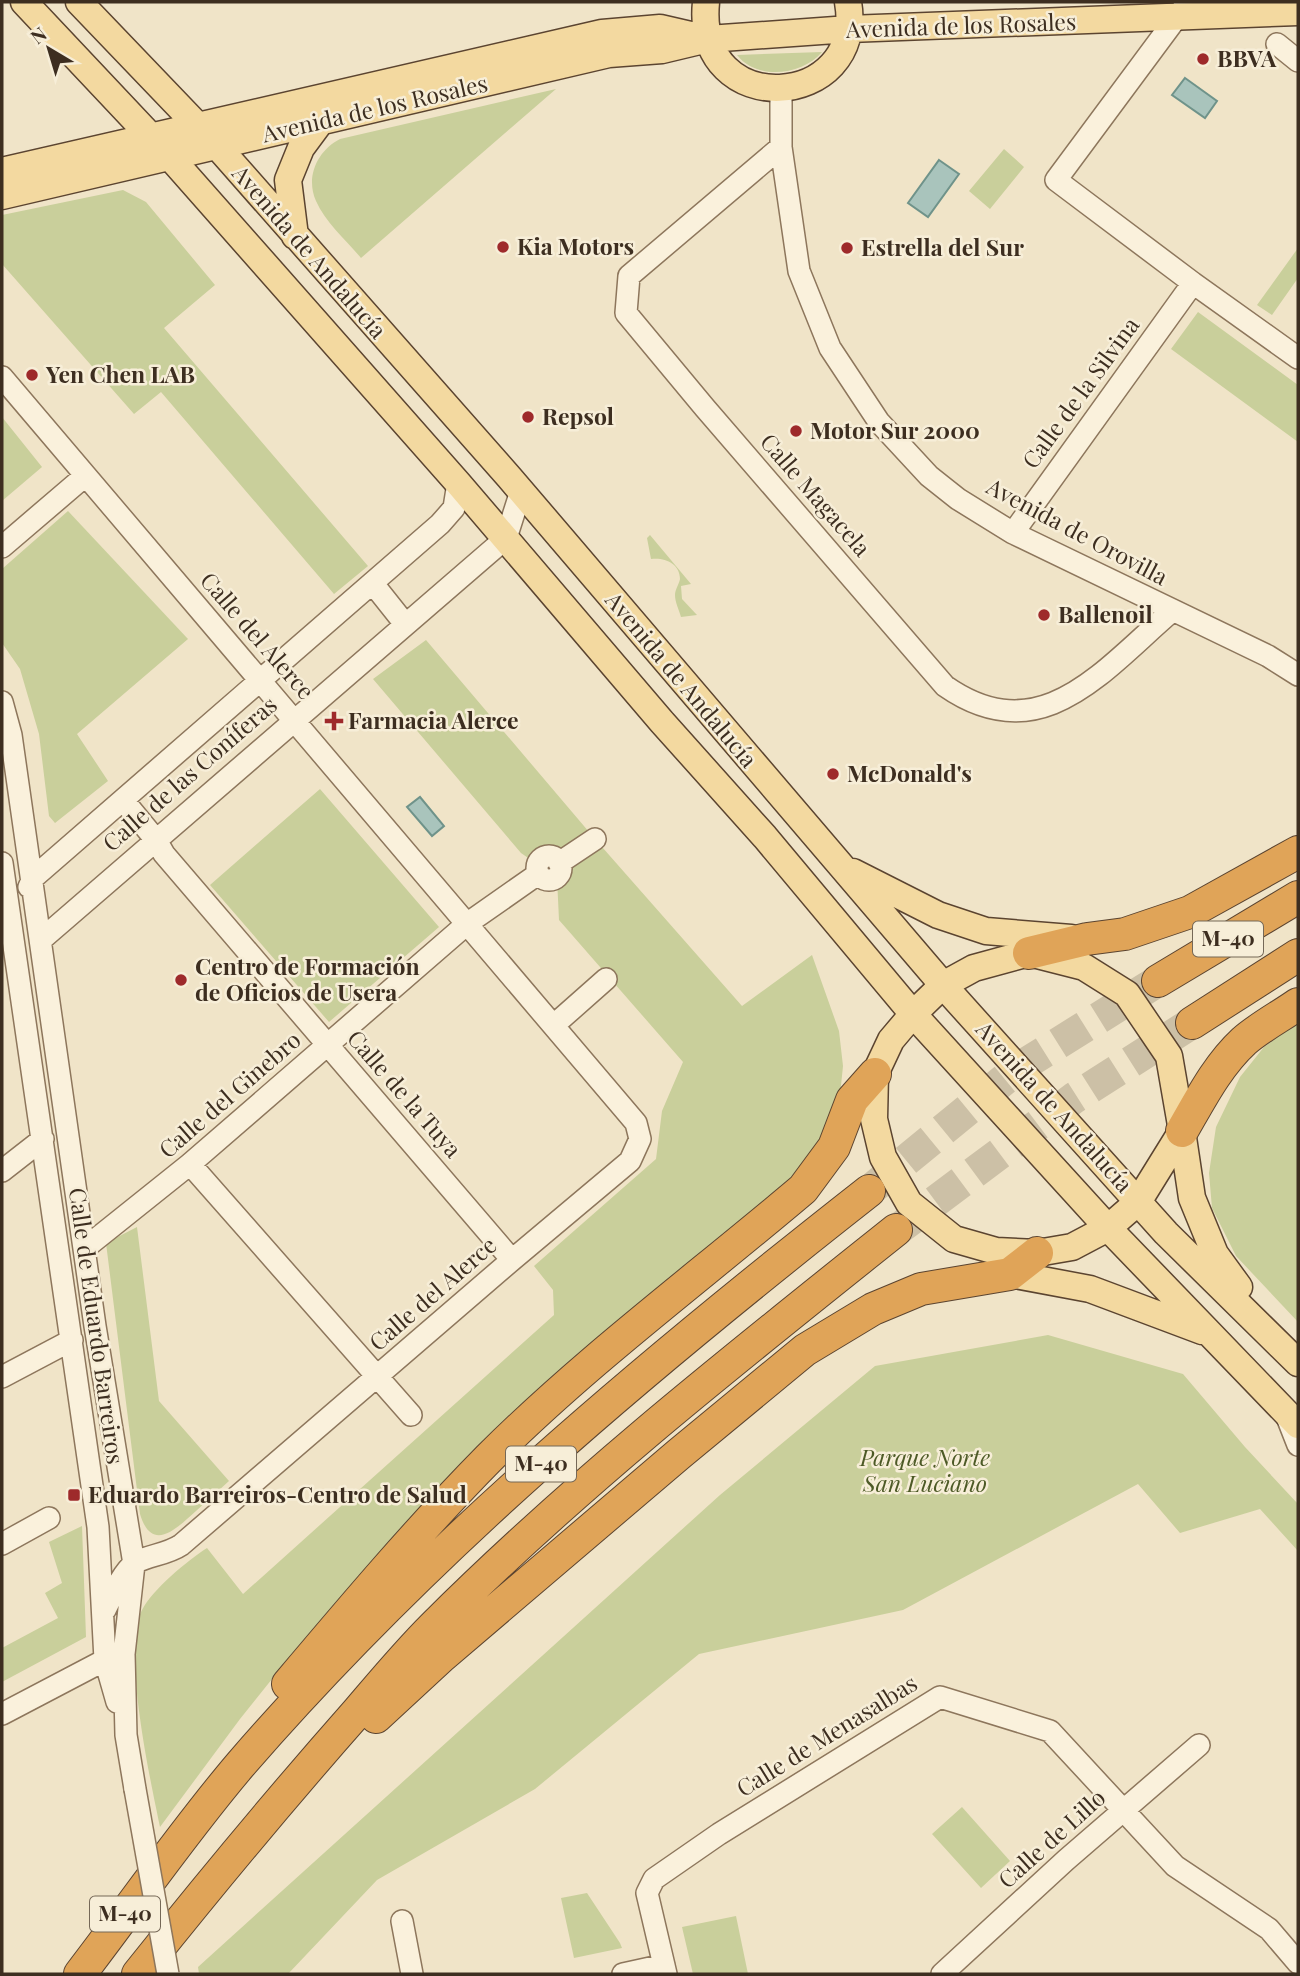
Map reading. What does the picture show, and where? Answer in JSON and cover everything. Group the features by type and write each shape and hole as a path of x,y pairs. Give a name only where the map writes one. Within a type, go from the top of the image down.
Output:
{"highway":[{"path":"1029,953 1087,939 1125,934 1190,912 1298,852"},
{"name":"M-40","path":"1158,981 1298,897"},
{"name":"M-40","path":"1192,1023 1298,955"},
{"path":"1182,1131 1203,1093 1237,1048 1298,1004"},
{"path":"240,1766 271,1704 381,1573 490,1458 552,1400 803,1189 834,1147 852,1100 875,1074"},
{"name":"M-40","path":"80,1974 240,1766 396,1598 466,1530 759,1278 869,1191"},
{"name":"M-40","path":"138,1974 220,1870 431,1629 548,1517 670,1411 896,1230"},
{"path":"303,1773 343,1747 442,1656 805,1350 873,1309 921,1289 1010,1274 1037,1254"}],"main road":[{"name":"Avenida de Andalucía","path":"24,2 170,157 458,483 662,722 774,848 913,1014 1108,1228 1291,1418"},
{"name":"Avenida de Andalucía","path":"79,2 217,146 521,491 943,985 1166,1233 1293,1358"},
{"path":"706,2 708,39 719,60 736,77 758,87 781,89 805,84 825,71 841,52 849,29 848,2"},
{"name":"Avenida de los Rosales","path":"2,196 609,54 662,50 708,39 1182,9 1298,12"},
{"name":"Avenida de los Rosales","path":"2,171 602,33 660,28 708,39"},
{"path":"295,236 288,180 301,148 321,121"},
{"path":"84,177 102,181 149,175 196,186"},
{"path":"840,865 938,915 986,932 1087,939"},
{"name":"Avenida de Andalucía","path":"1029,953 1084,967 1127,994 1169,1056 1192,1198 1215,1254 1293,1358"},
{"path":"1029,953 974,968 943,985 891,1040 875,1074 874,1119 883,1157 909,1203 954,1239 996,1251 1037,1254 1072,1247 1108,1228 1138,1202 1182,1131"},
{"name":"Avenida de Andalucía","path":"1010,1274 1090,1289 1208,1334"}],"street":[{"path":"1182,9 1056,180 1193,284 1298,358"},
{"path":"1277,44 1298,61"},
{"name":"Avenida de Orovilla","path":"781,89 780,147 799,271 831,348 879,422 929,476 958,499 1013,533 1295,671"},
{"name":"Calle Magacela","path":"780,147 629,276 626,313 705,408 945,686 964,699 985,707 1004,710 1041,708 1059,702 1084,687 1172,611"},
{"name":"Calle de la Silvina","path":"1013,533 1193,284"},
{"name":"Calle del Alerce","path":"2,377 636,1123 639,1139 631,1161 181,1545 171,1552 134,1564"},
{"path":"2,547 85,475"},
{"name":"Calle de las Coníferas","path":"33,878 373,585 450,515 454,508 458,483"},
{"path":"506,538 521,491"},
{"name":"Calle de las Coníferas","path":"42,939 506,538"},
{"path":"373,585 405,624"},
{"name":"Calle de Eduardo Barreiros","path":"2,702 12,735 97,1339 134,1564 115,1657"},
{"name":"Calle de la Tuya","path":"123,800 173,865 512,1260"},
{"name":"Calle del Ginebro","path":"85,1248 190,1164 468,923 538,874 537,867 543,859 550,857 559,863 596,839"},
{"name":"Calle de Eduardo Barreiros","path":"2,863 6,926 43,1139 99,1527 105,1610 168,1974"},
{"path":"33,878 6,926 42,939"},
{"path":"554,1025 606,979"},
{"path":"2,1171 43,1139"},
{"path":"190,1164 411,1415"},
{"path":"2,1377 72,1340"},
{"name":"Avenida de Andalucía","path":"1291,1418 1298,1445"},
{"path":"2,1544 49,1518"},
{"path":"99,1527 116,1555 134,1564 105,1610"},
{"path":"2,1714 115,1657"},
{"name":"Calle de Menasalbas","path":"665,1970 648,1893 654,1879 719,1834 940,1697 1050,1731 1175,1866 1269,1929 1298,1963"},
{"name":"Calle de Lillo","path":"942,1974 1199,1745"},
{"path":"402,1921 412,1974"},
{"path":"623,1974 665,1970"}],"green space":[{"path":"822,52 804,66 780,72 756,69 737,55"},
{"path":"556,89 361,258 331,224 316,201 312,183 316,165 325,150 340,139"},
{"path":"1004,149 1024,167 990,209 969,191"},
{"path":"123,190 146,202 215,285 164,328 368,566 334,594 161,392 134,414 2,264 2,215"},
{"path":"1298,248 1298,278 1272,315 1257,305"},
{"path":"1198,312 1298,385 1298,442 1171,349"},
{"path":"2,417 42,467 2,501"},
{"path":"68,511 188,639 77,734 108,781 55,823 49,816 39,734 20,669 2,643 2,569"},
{"path":"650,535 691,584 681,586 682,599 697,615 681,617 675,595 679,573 670,562 651,559 647,538"},
{"path":"426,640 595,839 742,1006 812,955 839,1031 843,1066 839,1105 819,1151 365,1571 300,1644 160,1827 136,1684 136,1628 147,1602 171,1576 207,1548 243,1594 554,1315 553,1290 534,1266 656,1159 662,1111 683,1062 559,920 557,878 521,853 373,679"},
{"path":"320,789 439,927 329,1022 210,885"},
{"path":"1298,1022 1298,1322 1236,1256 1212,1208 1209,1173 1216,1127 1240,1077 1264,1047"},
{"path":"137,1227 159,1401 229,1481 181,1524 165,1534 158,1535 151,1533 145,1526 140,1514 106,1243"},
{"name":"Parque Norte San Luciano","path":"1048,1335 1183,1374 1298,1504 1298,1551 1260,1509 1180,1533 1138,1484 903,1610 699,1654 535,1789 377,1880 288,1974 199,1974 198,1967 720,1495 875,1366"},
{"path":"82,1526 86,1637 2,1682 2,1648 58,1618 45,1593 62,1583 49,1542"},
{"path":"962,1807 1010,1861 981,1888 932,1834"},
{"path":"587,1893 622,1948 574,1958 561,1898"},
{"path":"736,1916 748,1974 693,1974 682,1927"}],"water":[{"path":"1185,78 1217,101 1205,118 1172,95"},
{"path":"939,160 959,174 928,217 908,203"},
{"path":"420,797 444,826 432,836 407,807"}],"tunnel":[{"path":"869,1191 1017,1069 1158,981"},
{"path":"897,1230 1074,1098 1192,1023"}],"place":[{"name":"BBVA","path":"1203,59"},
{"name":"Kia Motors","path":"503,247"},
{"name":"Estrella del Sur","path":"847,248"},
{"name":"Yen Chen LAB","path":"32,375"},
{"name":"Repsol","path":"528,417"},
{"name":"Motor Sur 2000","path":"796,431"},
{"name":"Ballenoil","path":"1044,615"},
{"name":"Farmacia Alerce","path":"334,721"},
{"name":"McDonald's","path":"833,774"},
{"name":"Centro de Formación de Oficios de Usera","path":"181,980"},
{"name":"Eduardo Barreiros-Centro de Salud","path":"74,1495"}]}
